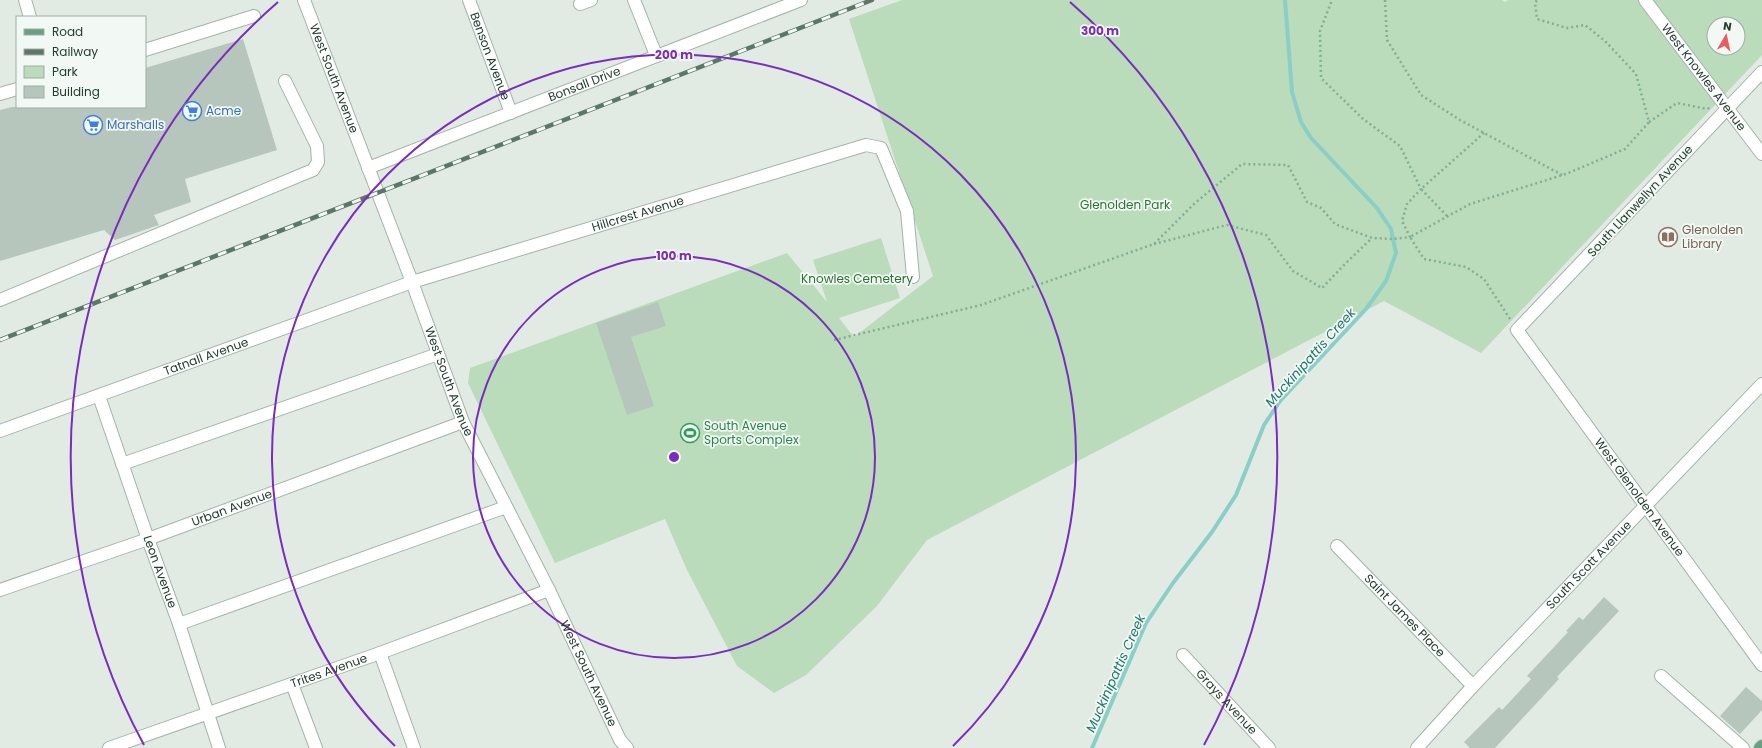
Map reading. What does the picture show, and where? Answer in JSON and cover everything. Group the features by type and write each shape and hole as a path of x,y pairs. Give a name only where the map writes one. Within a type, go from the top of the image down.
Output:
{"street":[{"path":"25,0 30,16"},
{"name":"West South Avenue","path":"304,0 412,282 463,422 549,590 617,734 626,748"},
{"name":"Benson Avenue","path":"469,0 511,113"},
{"path":"634,0 656,55"},
{"name":"West Knowles Avenue","path":"1645,0 1762,154"},
{"name":"Bonsall Drive","path":"368,168 797,1"},
{"path":"146,50 254,16"},
{"name":"South Llanwellyn Avenue","path":"1518,330 1726,106 1762,72"},
{"path":"0,300 313,170 318,162 317,146 285,81"},
{"path":"0,94 16,89"},
{"name":"Hillcrest Avenue","path":"412,282 864,146 881,148 907,212 913,277"},
{"name":"Tatnall Avenue","path":"0,431 412,282"},
{"name":"West Glenolden Avenue","path":"1518,330 1762,665"},
{"path":"122,464 438,354"},
{"name":"South Scott Avenue","path":"1417,748 1473,686 1646,507 1762,384"},
{"name":"Leon Avenue","path":"99,396 179,624 219,748"},
{"name":"Urban Avenue","path":"0,590 148,539 463,422"},
{"path":"179,624 506,507"},
{"name":"Saint James Place","path":"1337,546 1473,686"},
{"name":"Trites Avenue","path":"109,748 380,653 549,590"},
{"path":"380,653 414,748"},
{"name":"Grays Avenue","path":"1183,655 1269,748"},
{"path":"1661,676 1743,748"},
{"path":"292,684 316,748"}],"path":[{"path":"1332,0 1320,31 1321,78 1363,119 1400,146 1421,189 1448,216"},
{"path":"1385,0 1387,40 1421,95 1460,120 1562,176"},
{"path":"1537,0 1535,3 1537,18 1567,28 1585,25 1605,41 1636,74 1649,122"},
{"path":"1154,244 1194,204 1242,164 1288,165 1307,202 1321,208 1334,224 1372,238 1393,239 1410,237 1470,204 1562,176 1625,149 1649,122 1677,103 1707,109 1726,106"},
{"path":"1484,133 1421,189 1407,204 1402,221 1424,259 1466,267 1484,279 1518,330"},
{"path":"834,340 981,305 1154,244 1227,225 1266,235 1293,271 1322,288 1372,238"}],"green space":[{"name":"Glenolden Park","path":"902,0 1502,0 1505,2 1508,0 1762,0 1762,55 1481,353 1384,301 927,540 877,606 806,675 774,693 737,666 687,570 665,519 555,563 468,383 470,368 787,253 827,302 813,260 881,238 900,298 839,318 854,337 933,276 849,19"}],"building":[{"path":"243,39 277,150 185,179 191,202 154,215 159,225 115,240 104,230 0,261 0,110 12,107 146,108 146,68"},
{"path":"658,302 666,326 631,337 654,406 627,415 596,323"},
{"path":"1604,597 1619,611 1557,677 1559,679 1495,748 1470,748 1464,742 1499,707 1502,710 1531,679 1527,676 1568,632 1566,631 1579,617 1583,620"},
{"path":"1746,687 1762,701 1762,710 1740,734 1720,716"}],"waterway":[{"name":"Muckinipattis Creek","path":"1092,748 1146,623 1173,583 1212,532 1236,495 1264,425 1280,401 1366,309 1386,281 1396,253 1391,229 1377,208 1311,138 1301,122 1292,92 1285,0"}],"railway":[{"path":"0,340 872,0"}],"place":[{"name":"Acme","path":"192,111"},
{"name":"Marshalls","path":"93,125"},
{"name":"Glenolden Library","path":"1668,237"},
{"name":"South Avenue Sports Complex","path":"690,433"}],"park label":[{"name":"Knowles Cemetery","path":"857,279"}]}
